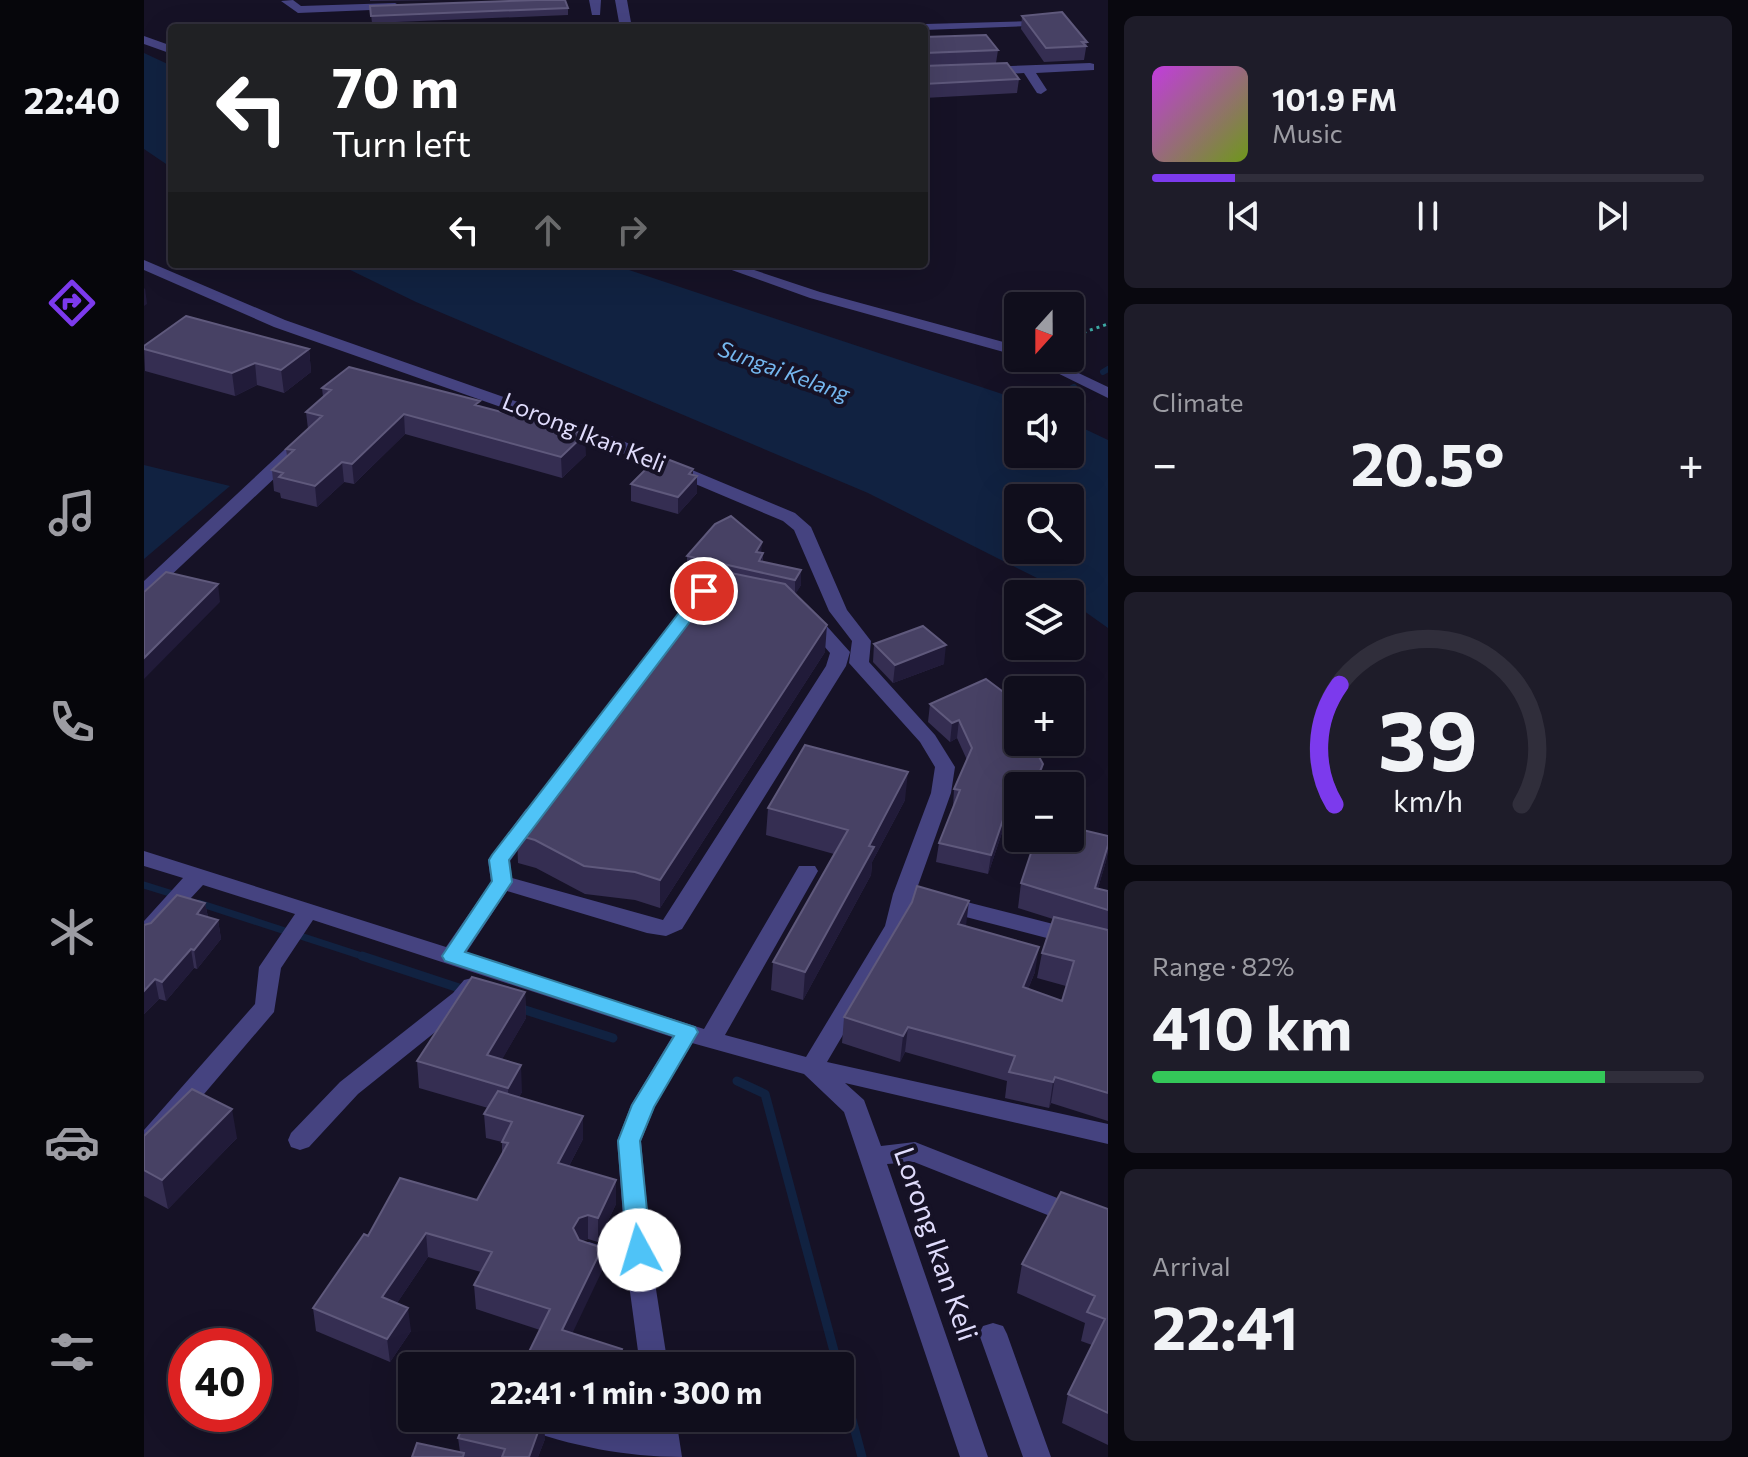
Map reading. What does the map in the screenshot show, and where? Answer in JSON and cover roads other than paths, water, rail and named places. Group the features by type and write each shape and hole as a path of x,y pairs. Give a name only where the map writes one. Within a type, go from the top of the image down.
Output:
{"street":[{"path":"621,0 625,24"},
{"path":"287,1 298,10 404,6"},
{"path":"928,27 1028,23"},
{"path":"144,40 168,49"},
{"path":"968,72 1090,67"},
{"path":"1027,69 1041,90"},
{"name":"Lorong Ikan Keli","path":"144,264 188,287 295,329 531,411 789,517 802,527 838,611 862,641 859,663 928,739 945,767 941,793 904,894 896,926 812,1067"},
{"path":"734,268 815,295 1004,347"},
{"path":"1064,372 1108,393"},
{"path":"144,591 302,443"},
{"path":"502,882 647,925 666,928 674,924 836,666 840,652 802,610 791,603"},
{"path":"452,956 502,882 499,860 545,798"},
{"name":"Lorong Ikan Keli","path":"144,858 187,889 302,921 452,956 477,980 812,1067 855,1107 974,1457"},
{"path":"652,1352 640,1270 629,1141 643,1105 698,1036 807,871"},
{"path":"144,935 187,889"},
{"path":"904,894 1108,946"},
{"path":"144,1147 266,1006 270,967 302,921"},
{"path":"300,1140 349,1088 477,980"},
{"path":"812,1067 1108,1134"},
{"path":"872,1156 915,1152 1108,1229"},
{"path":"589,1253 640,1270"},
{"path":"993,1334 1037,1457"},
{"path":"571,1432 667,1453 664,1432"}],"water":[{"path":"144,53 168,64 168,165 144,149"},
{"name":"Sungai Kelang","path":"346,268 623,268 1004,395 1004,468 1084,468 1084,429 1108,440 1108,628 1084,611 1084,580 1040,580 1009,564 1084,564 1084,484 1004,484 1004,561 868,493 416,302"},
{"path":"144,465 230,486 144,559"}],"waterway":[{"path":"1103,372 1108,369"},
{"path":"144,885 176,895"},
{"path":"199,903 368,958"},
{"path":"362,956 465,990"},
{"path":"519,1008 613,1038"},
{"path":"737,1081 765,1094 834,1352"},
{"path":"854,1427 862,1457"}]}
